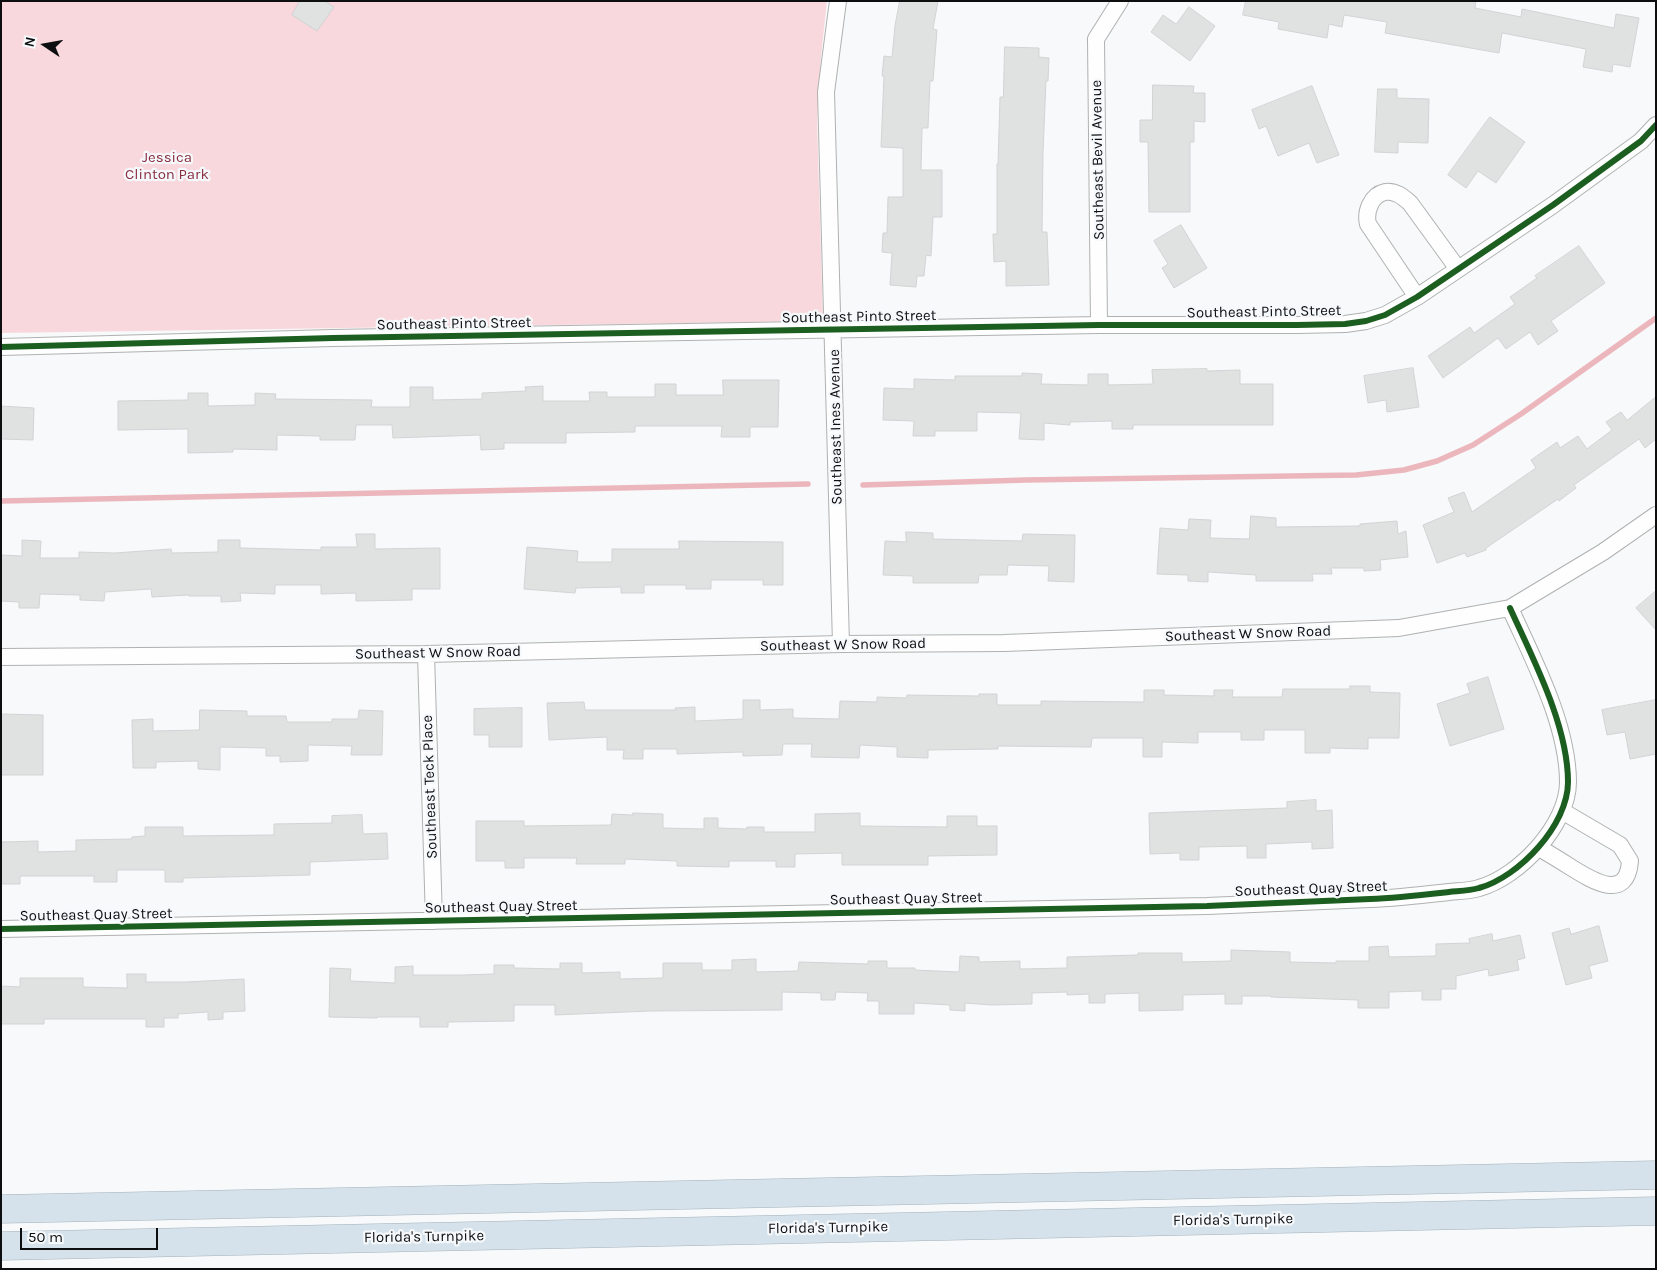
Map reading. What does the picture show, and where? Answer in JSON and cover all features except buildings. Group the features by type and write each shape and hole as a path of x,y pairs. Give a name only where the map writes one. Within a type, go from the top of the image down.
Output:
{"highway":[{"path":"1,1209 1656,1175"},
{"name":"Florida's Turnpike","path":"1,1246 1656,1211"}],"street":[{"name":"Southeast Ines Avenue","path":"838,1 826,92 834,330 841,644"},
{"name":"Southeast Bevil Avenue","path":"1099,325 1096,39 1120,1"},
{"name":"Southeast Pinto Street","path":"1,347 333,338 1099,325 1345,324 1366,321 1385,315 1417,297 1553,205 1641,141 1656,125"},
{"path":"1417,297 1368,224 1366,216 1368,209 1380,194 1391,192 1404,197 1458,269"},
{"name":"Southeast W Snow Road","path":"1,657 426,654 841,644 1004,643 1399,628 1510,608 1603,552 1656,515"},
{"name":"Southeast Quay Street","path":"1,929 1207,906 1406,897 1478,888 1510,873 1539,848 1562,811 1568,783 1566,756 1557,721 1546,690 1510,608"},
{"name":"Southeast Teck Place","path":"426,654 434,921"},
{"path":"1539,848 1601,884 1613,885 1620,883 1626,878 1630,860 1620,845 1562,811"}],"green space":[{"name":"Jessica Clinton Park","path":"1,1 827,1 817,121 823,321 1,333"}],"waterway":[{"path":"863,485 1026,480 1356,475 1404,470 1437,461 1473,445 1521,414 1656,318"},
{"path":"1,501 808,484"}],"cycle path":[{"path":"1,347 333,338 1099,325 1345,324 1366,321 1385,315 1417,297 1553,205 1641,141 1656,125"},
{"path":"1,929 1207,906 1380,899 1475,889 1494,882 1510,873 1538,847 1560,815 1566,798 1568,782 1566,760 1556,715 1510,608"}]}
